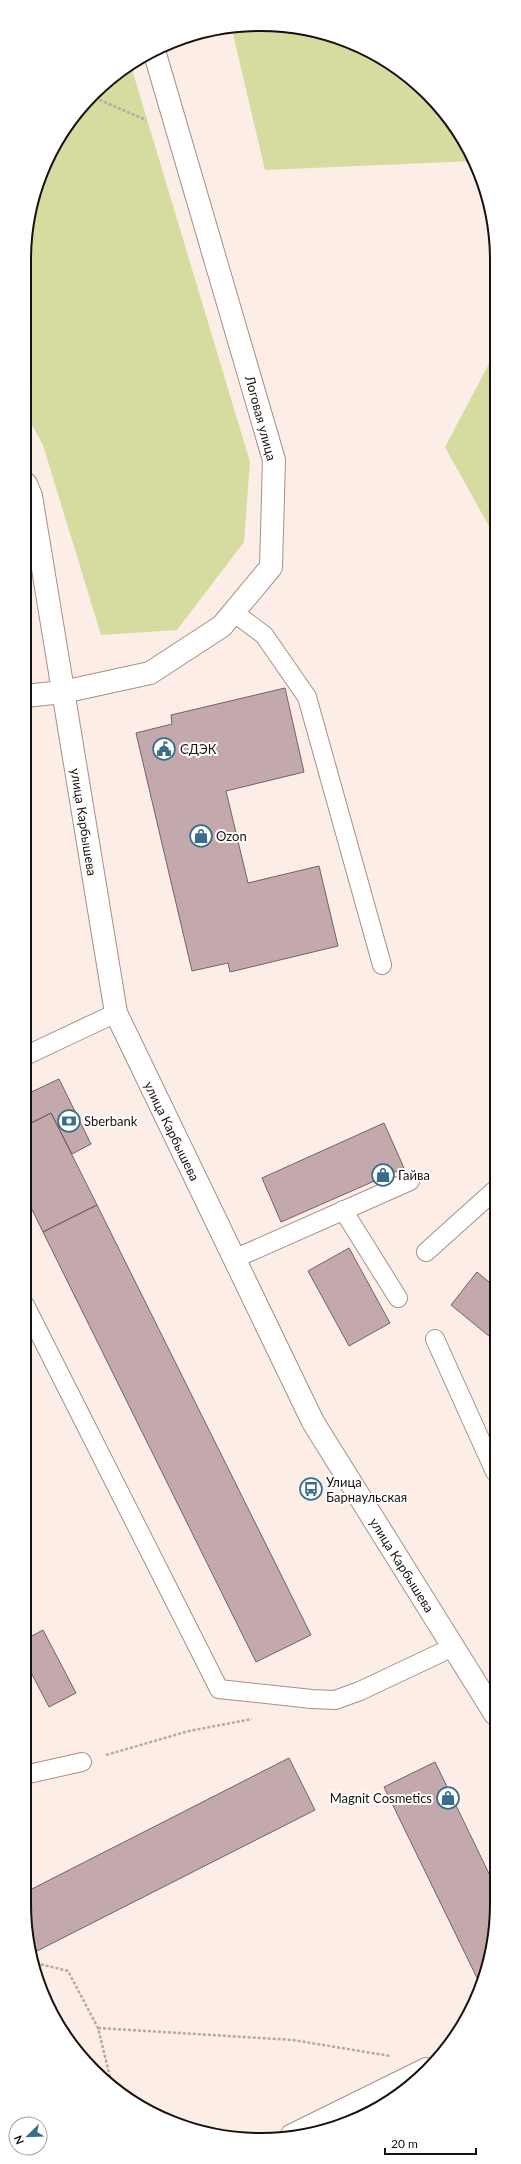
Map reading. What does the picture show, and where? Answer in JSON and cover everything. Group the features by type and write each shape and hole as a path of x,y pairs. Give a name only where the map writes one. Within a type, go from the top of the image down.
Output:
{"street":[{"name":"Логовая улица","path":"31,695 62,692 150,673 222,626 271,567 274,460 156,57"},
{"name":"улица Карбышева","path":"31,496 116,1014 313,1422 490,1706"}],"lane":[{"path":"233,612 264,635 307,697 382,965"},
{"path":"31,1053 116,1014"},
{"path":"234,1258 410,1181"},
{"path":"426,1252 490,1194"},
{"path":"343,1210 398,1298"},
{"path":"31,1317 219,1689 312,1699 336,1700 360,1691 453,1647"},
{"path":"435,1339 490,1461"},
{"path":"31,1773 82,1762"},
{"path":"298,2130 419,2069"}],"path":[{"path":"97,99 179,134"},
{"path":"82,1762 189,1731 258,1718"},
{"path":"39,1964 68,1971 98,2028 110,2077"},
{"path":"98,2028 293,2040 392,2056"}],"green space":[{"path":"245,31 276,31 305,35 348,48 375,62 400,78 423,98 443,121 467,161 265,170 233,33"},
{"path":"132,70 250,462 244,542 177,630 101,635 43,445 31,423 31,245 35,216 48,173 62,146 78,121 98,98 121,78"},
{"path":"490,362 490,528 445,447"}],"building":[{"path":"285,688 304,772 226,791 248,883 319,866 338,946 230,972 228,963 192,971 136,733 172,724 171,715"},
{"path":"59,1079 91,1144 72,1154 51,1113 31,1123 31,1092"},
{"path":"51,1113 97,1205 43,1232 31,1207 31,1123"},
{"path":"384,1123 404,1168 281,1222 262,1178"},
{"path":"97,1205 311,1635 256,1662 43,1232"},
{"path":"349,1248 390,1323 349,1346 308,1271"},
{"path":"477,1272 490,1283 490,1337 451,1305"},
{"path":"43,1630 76,1693 49,1707 31,1672 31,1636"},
{"path":"289,1758 315,1810 36,1952 31,1919 31,1889"},
{"path":"435,1762 490,1876 490,1919 486,1948 477,1979 384,1787"}],"place":[{"name":"СДЭК","path":"164,749"},
{"name":"Ozon","path":"201,836"},
{"name":"Sberbank","path":"69,1121"},
{"name":"Гайва","path":"383,1175"},
{"name":"Улица Барнаульская","path":"311,1489"},
{"name":"Magnit Cosmetics","path":"448,1798"}]}
